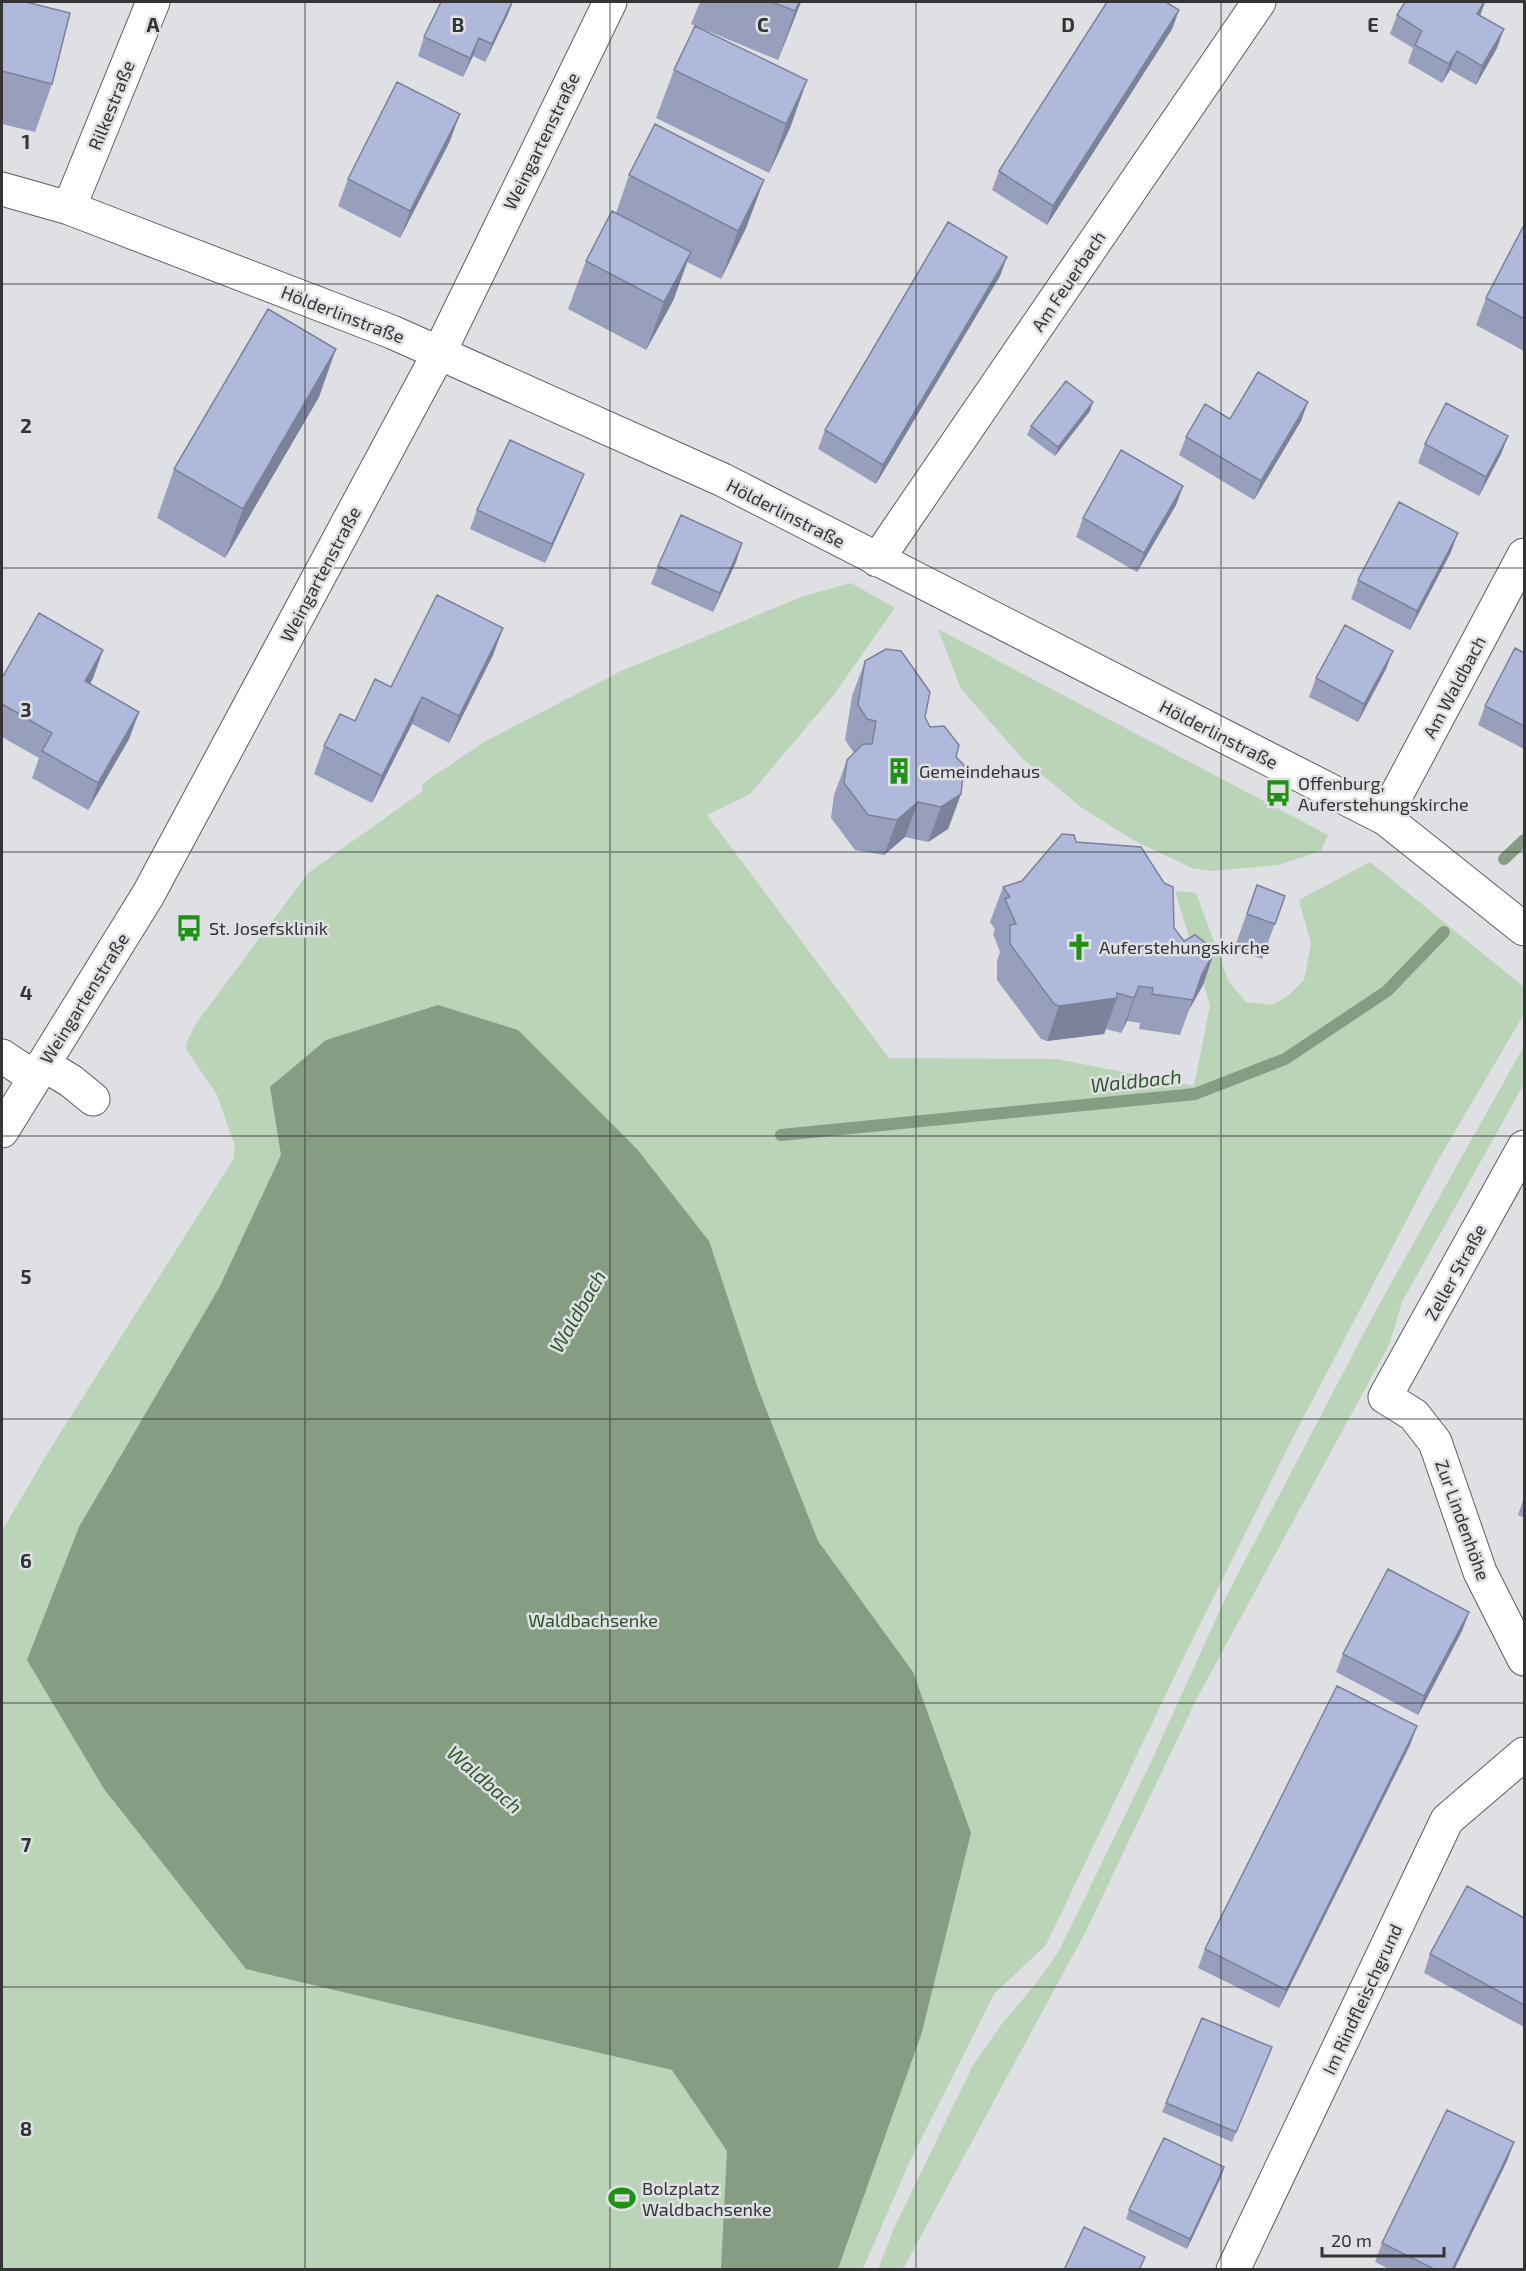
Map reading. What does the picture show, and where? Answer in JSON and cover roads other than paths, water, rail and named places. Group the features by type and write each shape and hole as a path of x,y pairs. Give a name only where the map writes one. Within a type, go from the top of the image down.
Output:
{"street":[{"name":"Rilkestraße","path":"69,208 153,2"},
{"name":"Weingartenstraße","path":"2,1131 148,895 439,353 610,2"},
{"name":"Am Feuerbach","path":"877,560 1259,2"},
{"name":"Hölderlinstraße","path":"2,189 69,208 392,332 723,480 1384,818 1524,929"},
{"name":"Am Waldbach","path":"1384,818 1524,555"},
{"path":"2,1056 71,1081 93,1100"},
{"name":"Zeller Straße","path":"1385,1397 1524,1147"},
{"name":"Zur Lindenhöhe","path":"1385,1397 1414,1415 1435,1442 1480,1572 1524,1659"},
{"name":"Im Rindfleischgrund","path":"1233,2270 1447,1820 1524,1754"}],"water":[{"path":"438,1005 518,1030 637,1149 709,1241 757,1386 818,1541 913,1672 971,1833 922,2032 838,2269 721,2269 727,2151 672,2070 246,1969 104,1789 27,1660 79,1527 219,1288 281,1155 270,1087 326,1040"}],"waterway":[{"name":"Waldbach","path":"1504,859 1524,840"},
{"name":"Waldbach","path":"781,1135 1195,1094 1285,1059 1387,991 1444,932"}],"place":[{"name":"Gemeindehaus","path":"899,771"},
{"name":"Offenburg, Auferstehungskirche","path":"1278,793"},
{"name":"St. Josefsklinik","path":"189,928"},
{"name":"Auferstehungskirche","path":"1079,947"},
{"name":"Bolzplatz Waldbachsenke","path":"622,2198"}],"park label":[{"name":"Waldbachsenke","path":"593,1620"}]}
